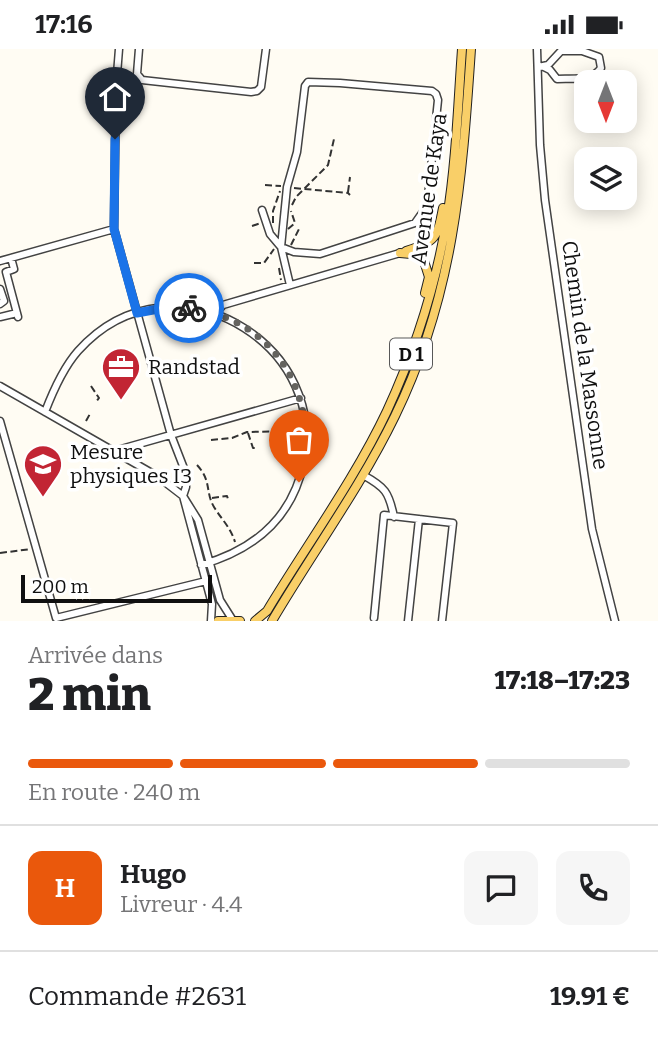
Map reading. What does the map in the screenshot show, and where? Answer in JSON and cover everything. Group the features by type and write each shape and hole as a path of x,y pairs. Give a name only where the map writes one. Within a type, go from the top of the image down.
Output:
{"main road":[{"name":"Avenue de Kaya","path":"255,621 267,611 378,429 406,368 427,305 446,221 462,49"},
{"name":"Avenue de Kaya","path":"272,621 363,475 414,373 444,280 461,186 471,49"},
{"path":"400,253 426,245 436,237 454,153"},
{"path":"378,429 418,319 429,277 421,258 400,253"},
{"path":"218,621 236,620"}],"street":[{"path":"119,49 114,229 172,435 185,471 186,487 183,496 212,604 211,621"},
{"path":"139,49 137,74 142,80 251,92 261,87 266,49"},
{"name":"Chemin de la Massonne","path":"537,49 541,67 541,166 545,200 592,529 615,621"},
{"path":"577,50 599,57 601,68 587,78 557,79 550,70 541,67 550,62 557,53 577,50"},
{"path":"308,82 340,82 432,91 436,94 438,100 427,206 415,223 320,254 279,250 287,187 297,152 305,86 308,82"},
{"path":"262,210 290,285"},
{"path":"0,261 114,229"},
{"path":"215,314 223,305 400,253"},
{"path":"0,317 18,315 6,272 15,269 11,258"},
{"path":"0,289 4,301 0,305"},
{"path":"45,412 62,375 77,352 106,328 137,313 169,307 196,309 247,328 269,346 284,365 301,398 306,425 303,467 293,495 280,516 263,534 235,553 201,565"},
{"path":"0,386 171,485 183,496 198,520 222,605 236,620"},
{"path":"114,451 301,398"},
{"path":"0,421 56,618 206,581"},
{"path":"363,475 386,491 394,517"},
{"path":"374,618 384,515 453,523 442,621"},
{"path":"408,621 419,519"}],"path":[{"path":"296,223 291,212 293,202 328,166 334,139"},
{"path":"265,185 349,194 350,177"},
{"path":"260,223 263,231"},
{"path":"270,243 279,250"},
{"path":"279,267 282,288"},
{"path":"91,386 99,398 96,403"},
{"path":"86,421 91,412"},
{"path":"211,440 232,438 247,432 296,431"},
{"path":"247,432 253,448 256,448"},
{"path":"197,465 208,479 211,499 235,542"},
{"path":"211,499 227,496 228,499"},
{"path":"0,553 36,548"}],"way so far":[{"path":"189,308 215,314 247,328 269,346 284,365 301,398 305,416 306,451 299,482"}],"place":[{"name":"Randstad","path":"121,401"},
{"name":"Mesure physiques I3","path":"43,498"}],"route":[{"path":"115,139 114,229 137,313 169,307 189,308"}]}
